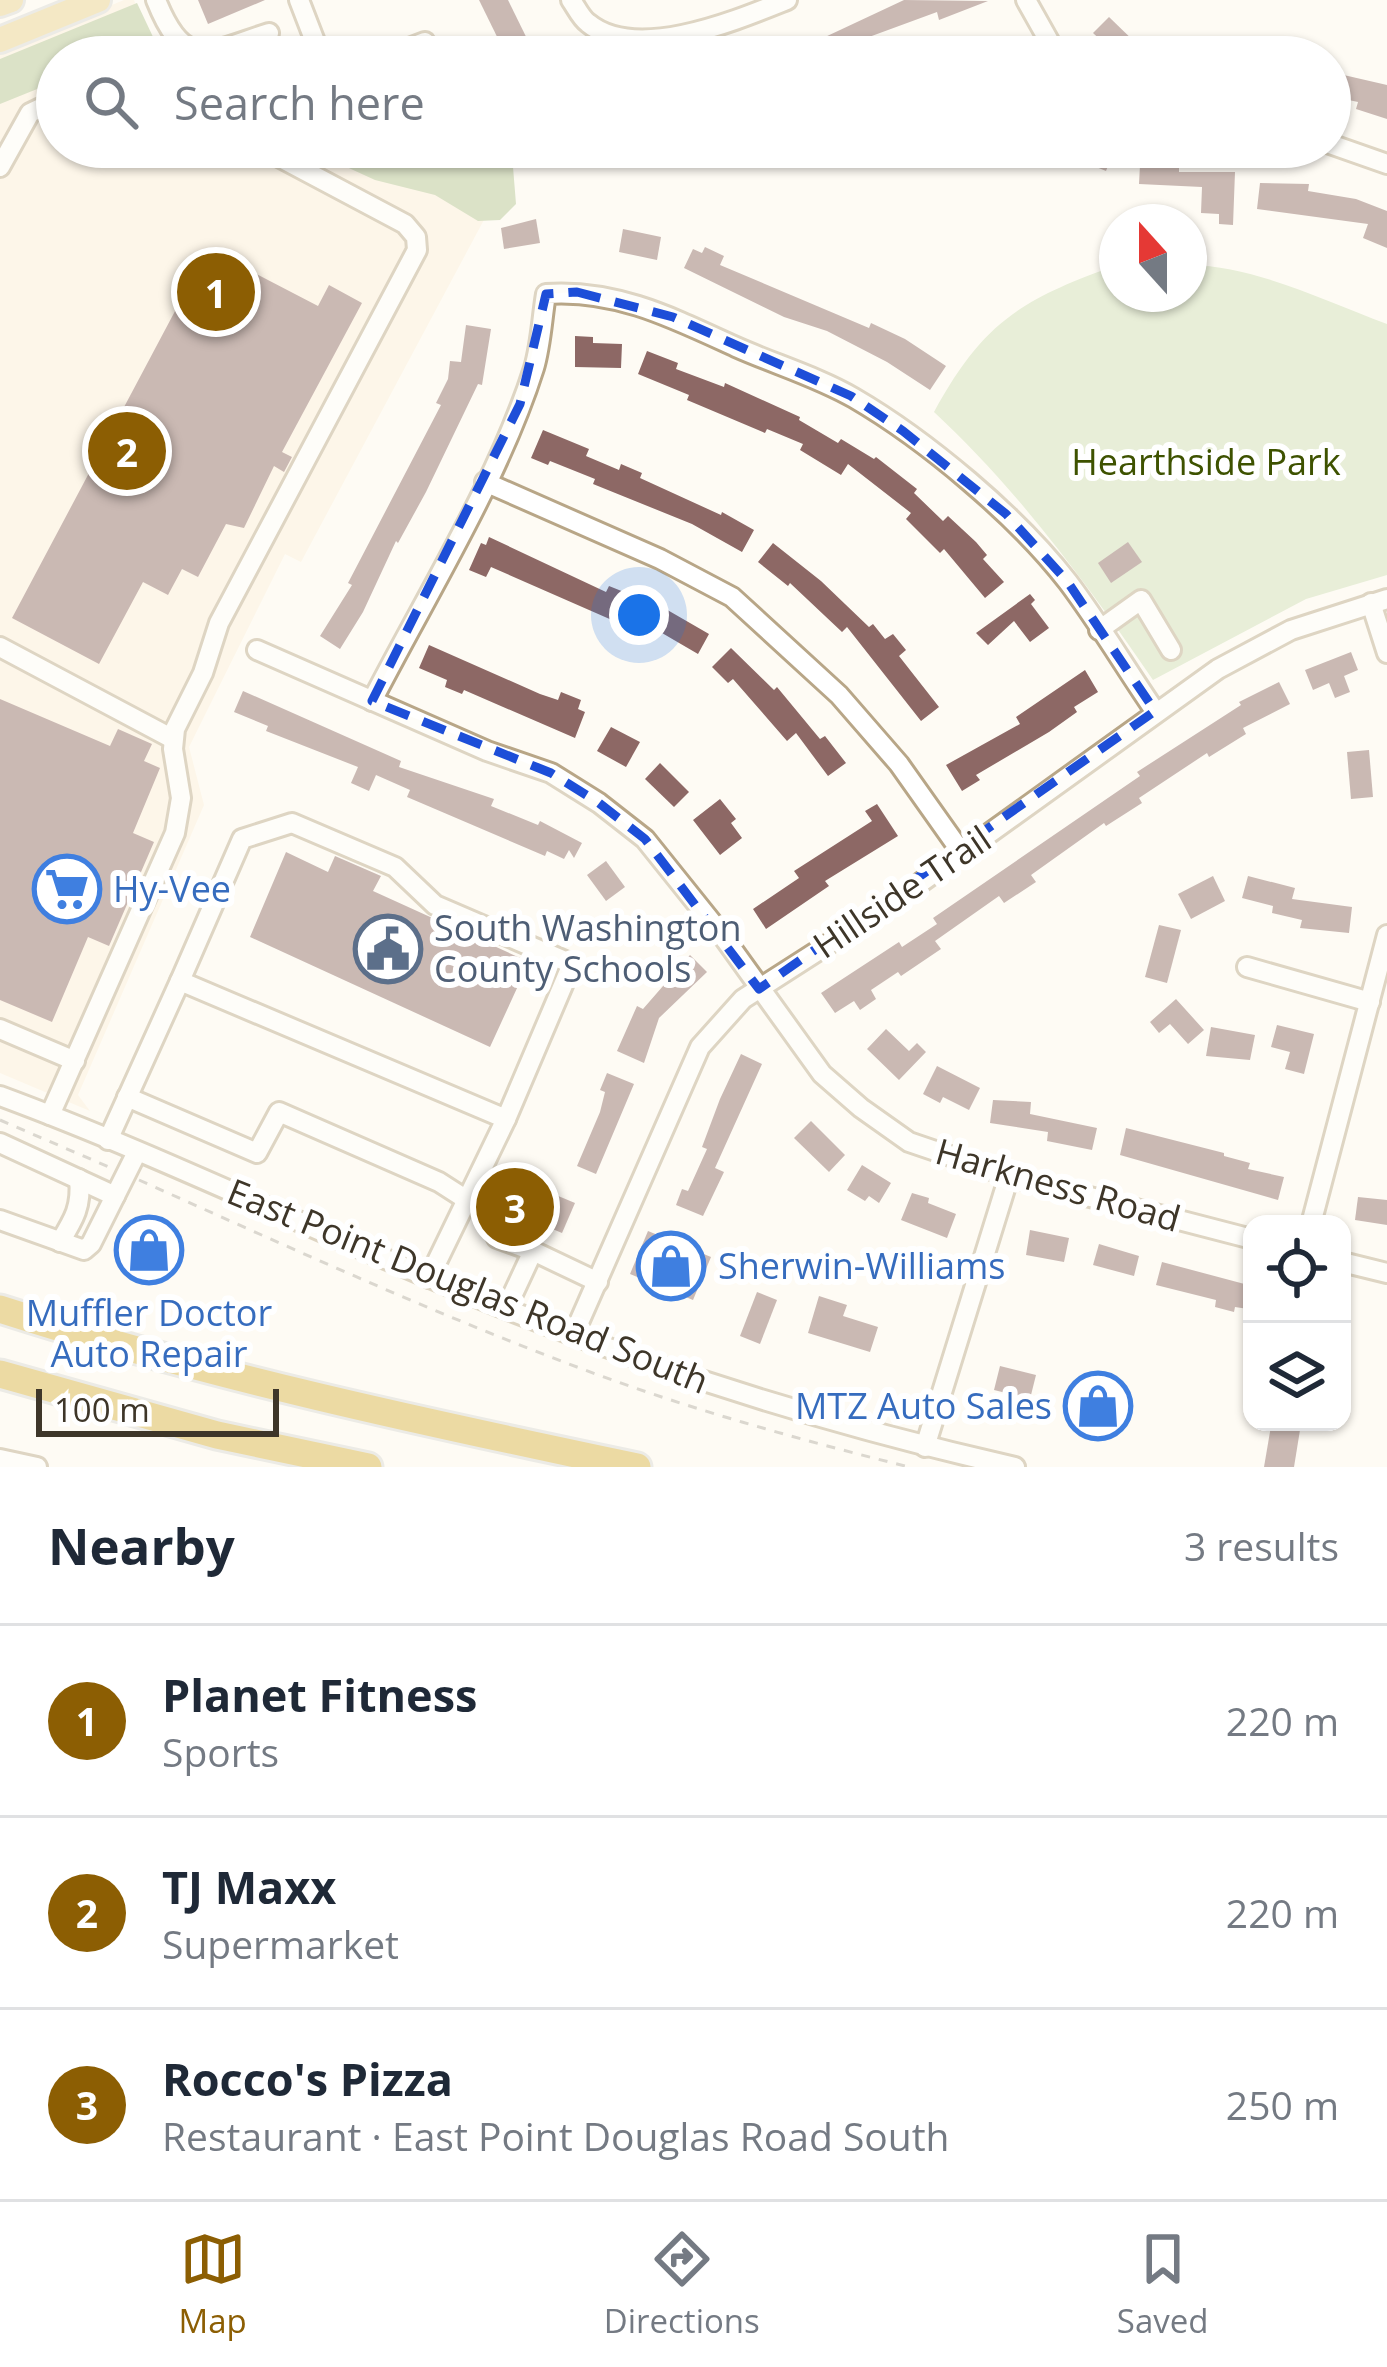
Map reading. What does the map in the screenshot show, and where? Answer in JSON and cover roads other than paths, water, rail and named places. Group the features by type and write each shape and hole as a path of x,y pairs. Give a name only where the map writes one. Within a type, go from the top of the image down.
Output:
{"highway":[{"path":"0,1309 89,1338 279,1386 637,1467"},
{"path":"0,1374 218,1435 368,1467"}],"main road":[{"path":"0,4 11,0"},
{"path":"0,40 98,0"}],"street":[{"path":"156,0 176,36"},
{"path":"298,0 313,36"},
{"path":"571,0 588,24 619,36"},
{"path":"685,36 787,0"},
{"path":"1026,0 1046,36"},
{"path":"260,36 269,33"},
{"path":"0,166 30,112 36,109"},
{"path":"1351,149 1387,164"},
{"path":"50,1115 177,827 181,798 173,740 219,623 417,250 414,233 405,224 300,168"},
{"path":"372,701 485,482 535,365 545,295 577,292 615,296 673,317 851,396 903,431 1006,514 1067,581 1155,711"},
{"path":"485,482 660,559 732,597 839,695 899,764 962,853"},
{"path":"1099,629 1141,601 1172,650"},
{"path":"1379,601 1387,653"},
{"name":"Hillside Trail","path":"573,1336 700,1047 743,999 962,853 1218,669 1291,630 1379,601"},
{"path":"0,647 173,740"},
{"name":"Harkness Road","path":"256,650 487,751 551,773 599,803 645,839 822,1074 909,1142 1009,1176 1243,1237"},
{"path":"108,1140 242,839 292,823 375,857 394,867 435,905 572,964 506,1119 429,1278"},
{"path":"1312,1215 1387,934"},
{"path":"1247,968 1370,1002"},
{"path":"179,981 506,1119"},
{"path":"0,1029 74,1060"},
{"name":"East Point Douglas Road South","path":"0,1096 573,1336 805,1414 1015,1467"},
{"path":"128,1097 257,1153 279,1112 439,1182 466,1200"},
{"path":"0,1143 115,1196"},
{"path":"0,1220 88,1248 137,1152"},
{"path":"925,1447 1009,1176"},
{"path":"60,1242 76,1216 80,1179"},
{"path":"497,1238 598,1282"},
{"path":"506,1310 533,1251"},
{"path":"1351,1264 1387,1273"},
{"path":"0,1459 37,1467"}],"place":[{"name":"Planet Fitness","path":"216,292"},
{"name":"TJ Maxx","path":"127,451"},
{"name":"Hy-Vee","path":"67,889"},
{"name":"South Washington County Schools","path":"388,949"},
{"name":"Rocco's Pizza","path":"515,1207"},
{"name":"Muffler Doctor Auto Repair","path":"149,1250"},
{"name":"Sherwin-Williams","path":"671,1266"},
{"name":"MTZ Auto Sales","path":"1098,1406"}],"park label":[{"name":"Hearthside Park","path":"1206,462"}]}
